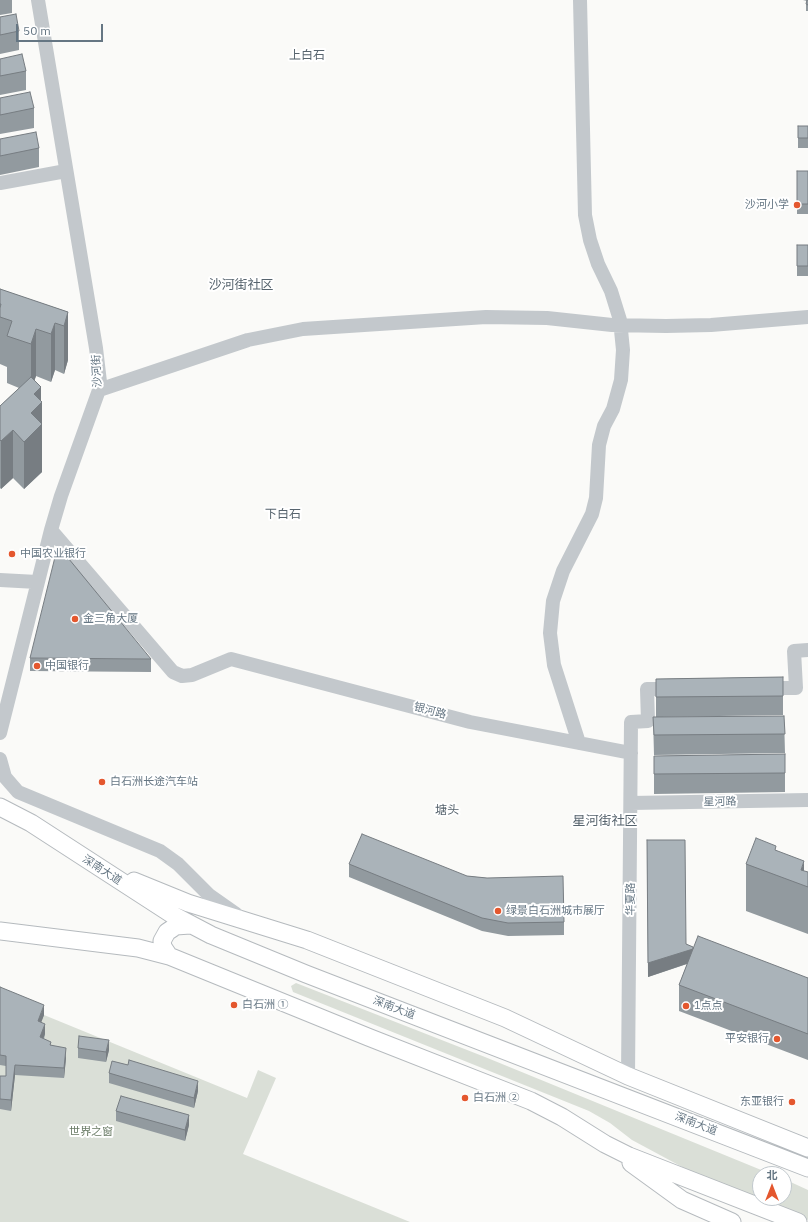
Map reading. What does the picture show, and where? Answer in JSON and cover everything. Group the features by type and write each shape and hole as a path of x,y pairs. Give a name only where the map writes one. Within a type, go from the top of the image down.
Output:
{"main road":[{"name":"深南大道","path":"0,807 31,823 91,863 190,925 306,974 808,1168"},
{"path":"91,863 188,903 307,940 505,1018 628,1076 808,1148"},
{"path":"169,956 163,947 162,941 167,932 176,926 190,925"},
{"path":"0,930 131,947 169,956 531,1101 562,1117 605,1144 682,1200 732,1222"},
{"path":"628,1076 690,1111 776,1156"},
{"path":"605,1144 629,1156 798,1222"}],"street":[{"name":"沙河街","path":"0,733 51,530 61,496 99,390 96,348 38,0"},
{"path":"579,743 554,665 550,633 553,601 563,571 592,514 596,498 599,445 604,426 613,409 621,380 623,350 620,325 611,291 598,264 590,240 585,215 580,0"},
{"path":"0,183 66,171"},
{"path":"99,390 248,340 303,328 516,316 620,325 712,325 808,317"},
{"name":"银河路","path":"51,530 173,672 182,676 192,676 231,659 470,722 631,753"},
{"path":"0,580 37,582"},
{"path":"749,688 796,688 794,651 808,650"},
{"name":"华夏路","path":"628,1076 631,722 648,721 647,689 686,689"},
{"path":"0,759 5,777 18,792 160,851 174,860 218,903 252,923"},
{"name":"星河路","path":"631,803 808,800"}],"green space":[{"path":"296,983 485,1057 752,1166 752,1197 699,1176 632,1140 610,1123 589,1111 293,992 291,986"},
{"name":"世界之窗","path":"0,997 247,1098 258,1070 276,1078 243,1154 410,1222 0,1222"},
{"path":"792,1183 808,1190 808,1220 773,1206 792,1206"}],"building":[{"path":"16,14 19,31 0,35 0,17"},
{"path":"22,54 26,71 0,76 0,59"},
{"path":"30,92 34,108 0,115 0,98"},
{"path":"798,126 808,126 808,138 798,138"},
{"path":"36,132 39,148 0,156 0,139"},
{"path":"797,171 808,171 808,204 797,204"},
{"path":"797,245 808,245 808,266 797,266"},
{"path":"0,289 68,312 64,326 55,323 51,334 36,329 31,344 7,336 12,321 0,317"},
{"path":"31,377 41,387 34,394 42,402 31,413 42,424 24,442 13,430 1,441 0,406"},
{"name":"金三角大厦","path":"56,553 64,553 151,659 30,658"},
{"path":"783,677 783,696 656,697 656,679"},
{"path":"784,716 785,734 654,735 653,717"},
{"path":"785,754 785,773 654,774 654,756"},
{"name":"绿景白石洲城市展厅","path":"362,834 467,876 487,878 563,876 564,922 508,923 482,918 349,864"},
{"path":"756,838 776,846 775,850 804,861 801,870 808,872 808,887 746,864"},
{"path":"647,840 685,840 686,944 693,947 693,949 648,963"},
{"path":"698,936 808,978 808,1034 679,985"},
{"path":"0,987 44,1005 38,1021 45,1024 40,1037 51,1042 50,1045 66,1048 64,1068 15,1065 11,1100 0,1099 0,1076 6,1076 6,1056 0,1055"},
{"path":"79,1036 109,1040 106,1052 78,1048"},
{"path":"129,1060 198,1081 194,1098 109,1073 112,1061 128,1065"},
{"path":"121,1096 189,1115 185,1130 116,1111"}],"place":[{"name":"沙河小学","path":"797,205"},
{"name":"中国农业银行","path":"12,554"},
{"name":"金三角大厦","path":"75,619"},
{"name":"中国银行","path":"37,666"},
{"name":"白石洲长途汽车站","path":"102,782"},
{"name":"绿景白石洲城市展厅","path":"498,911"},
{"name":"白石洲 ①","path":"234,1005"},
{"name":"1点点","path":"686,1006"},
{"name":"平安银行","path":"777,1039"},
{"name":"白石洲 ②","path":"465,1098"},
{"name":"东亚银行","path":"792,1102"}],"district":[{"name":"上白石","path":"307,56"},
{"name":"沙河街社区","path":"241,285"},
{"name":"下白石","path":"283,515"},
{"name":"塘头","path":"447,811"},
{"name":"星河街社区","path":"605,821"}]}
